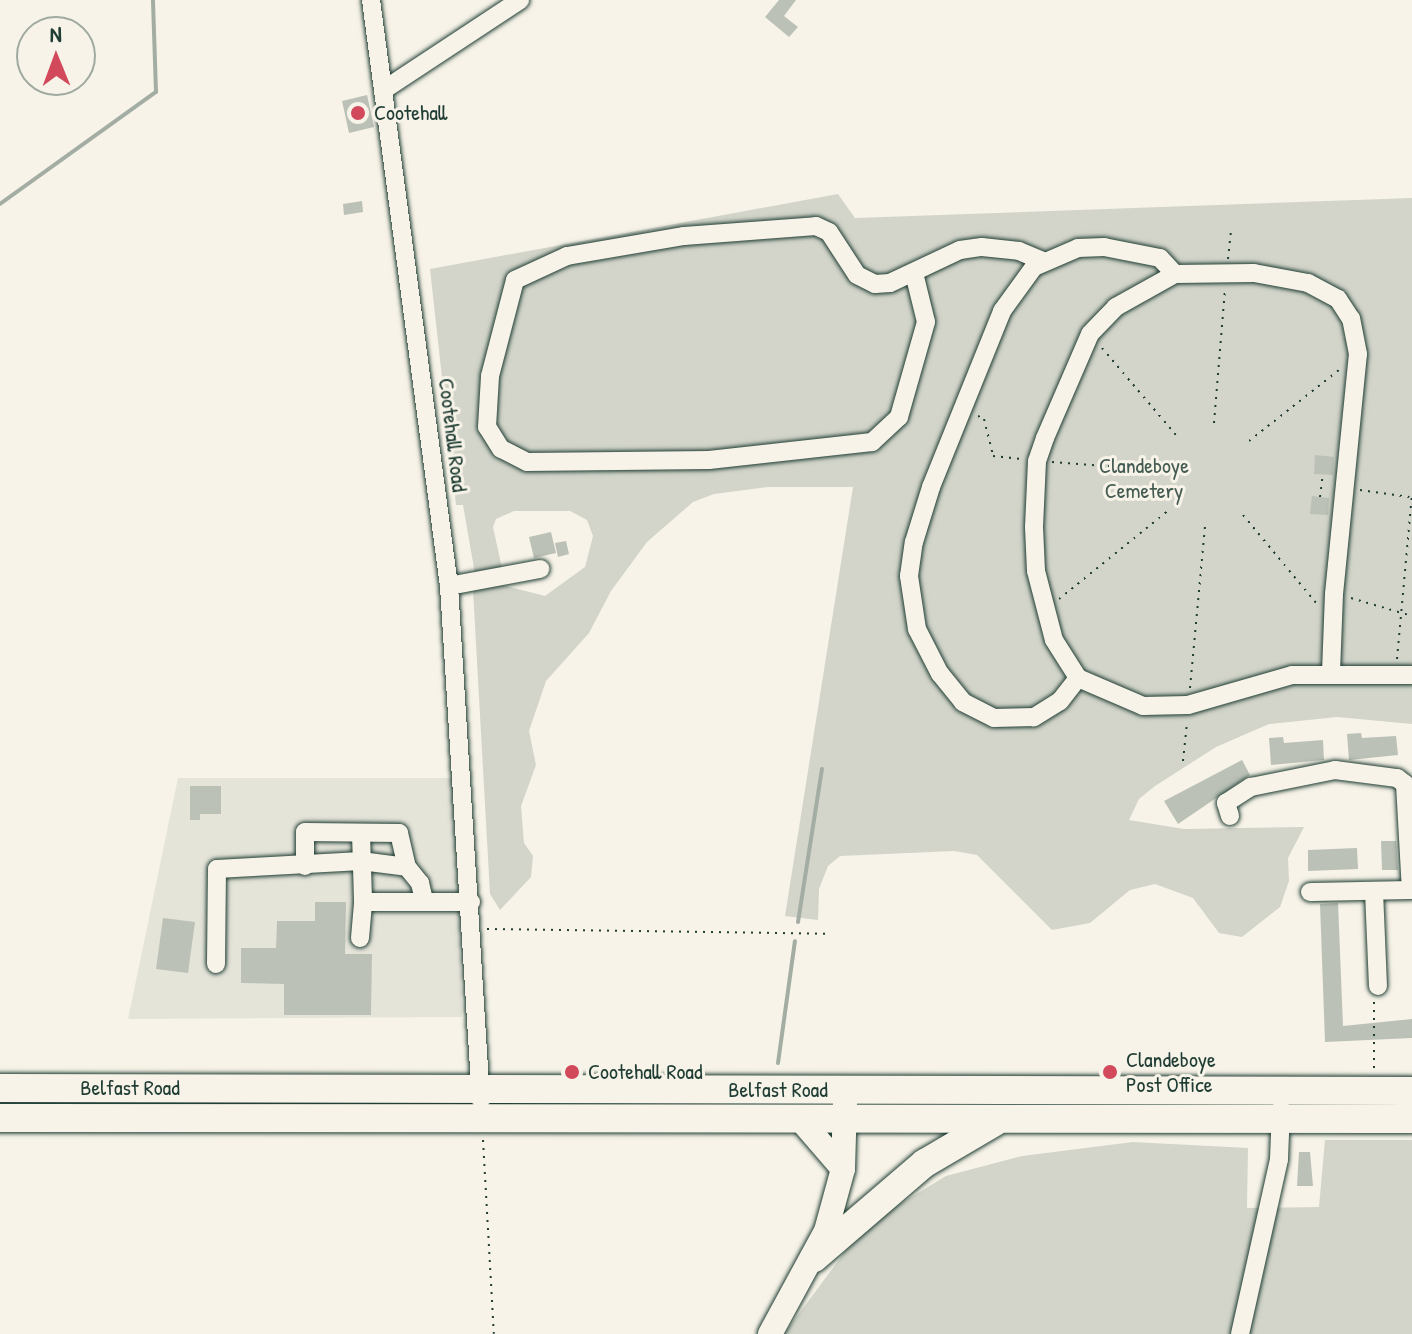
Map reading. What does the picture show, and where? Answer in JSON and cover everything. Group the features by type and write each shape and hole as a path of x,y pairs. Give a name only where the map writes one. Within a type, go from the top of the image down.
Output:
{"highway":[{"path":"1348,1089 1412,1081"},
{"name":"Belfast Road","path":"0,1088 480,1090 845,1104 1003,1119 1412,1119"},
{"name":"Belfast Road","path":"0,1118 799,1118 845,1104 1281,1090 1412,1091"},
{"path":"814,1258 925,1163 1003,1119"}],"main road":[{"path":"770,1334 814,1258 843,1169 845,1104"},
{"path":"799,1118 843,1169"}],"street":[{"name":"Cootehall Road","path":"371,0 449,586 473,929 482,1118"},
{"path":"385,89 520,0"},
{"path":"914,273 926,322 899,417 872,442 709,460 527,462 501,449 487,427 490,376 515,280 567,256 684,236 816,226 829,232 863,280 890,283 960,250 982,247 1019,251 1043,261"},
{"path":"1078,678 1060,701 1034,717 1014,721 983,714 963,702 940,674 917,629 911,604 914,542 931,487 1002,311 1019,282 1043,261 1078,248 1134,250 1160,258 1175,274"},
{"path":"1331,672 1334,594 1358,354 1348,313 1325,290 1277,277 1227,272 1175,274 1116,307 1090,334 1063,389 1037,461 1034,527 1044,612 1078,678 1143,706 1188,705 1269,677 1331,672 1404,674"},
{"path":"449,586 540,569"},
{"path":"1230,816 1226,803 1251,787 1335,770 1397,778 1405,784 1411,890 1310,892"},
{"path":"305,866 305,832 399,833 407,867 420,883 424,901"},
{"path":"360,938 363,902 361,833"},
{"path":"216,964 217,869 361,861 407,867"},
{"path":"1374,891 1378,986"},
{"path":"363,902 471,902"},
{"path":"1240,1334 1261,1255 1281,1119 1281,1090"}],"path":[{"path":"1214,423 1231,232"},
{"path":"1090,334 1176,435"},
{"path":"1249,441 1358,354"},
{"path":"1320,497 1323,474"},
{"path":"1343,488 1412,495 1401,613 1404,674"},
{"path":"1044,612 1170,509"},
{"path":"1243,515 1332,623"},
{"path":"1183,761 1205,527"},
{"path":"1334,594 1412,616"},
{"path":"473,929 826,934"},
{"path":"1374,1073 1372,1009 1378,986"},
{"path":"482,1118 494,1334"}],"shaded area":[{"path":"178,778 454,778 462,1017 128,1019"}],"green space":[{"name":"Clandeboye Cemetery","path":"838,194 855,218 1412,198 1412,724 1337,717 1269,724 1216,747 1155,786 1139,799 1129,820 1184,829 1304,827 1288,858 1289,881 1280,907 1242,937 1219,933 1193,898 1155,884 1130,890 1090,923 1052,930 977,855 954,851 840,856 828,866 819,889 818,920 785,916 853,487 768,487 714,494 693,502 647,542 611,591 589,633 546,681 529,731 536,765 521,806 524,843 533,856 531,877 500,910 490,894 473,590 495,583 545,596 585,567 593,536 587,520 570,511 514,511 496,519 493,527 502,568 475,574 463,505 456,505 430,269"},
{"path":"1325,1140 1412,1140 1412,1334 784,1334 864,1226 946,1176 1022,1156 1133,1142 1248,1148 1247,1208 1319,1207"}],"building":[{"path":"779,0 796,0 784,16 798,27 789,37 765,17"},
{"name":"Cootehall","path":"367,95 374,127 349,133 342,101"},
{"path":"362,201 363,212 344,215 343,204"},
{"path":"1315,455 1334,457 1333,475 1314,474"},
{"path":"1312,496 1329,498 1328,515 1310,514"},
{"path":"551,532 556,553 534,558 529,537"},
{"path":"566,541 569,554 558,557 555,543"},
{"path":"1361,733 1362,738 1396,736 1398,755 1349,760 1347,734"},
{"path":"1283,737 1284,743 1323,740 1324,760 1271,765 1269,738"},
{"path":"1242,760 1250,775 1178,824 1164,801"},
{"path":"190,786 221,786 221,814 200,814 200,820 190,820"},
{"path":"1381,841 1396,841 1398,870 1382,870"},
{"path":"1357,848 1358,869 1308,871 1308,850"},
{"path":"315,902 346,902 345,954 372,954 371,1015 284,1015 284,984 241,983 241,948 276,948 277,921 315,921"},
{"path":"1338,903 1343,1026 1412,1019 1412,1038 1325,1042 1320,904"},
{"path":"163,918 195,922 188,973 156,969"},
{"path":"1299,1152 1310,1152 1313,1186 1297,1186"}],"waterway":[{"path":"0,204 156,92 153,0"},
{"path":"798,922 822,769"},
{"path":"778,1063 795,941"}],"place":[{"name":"Cootehall","path":"358,113"},
{"name":"Cootehall Road","path":"572,1072"},
{"name":"Clandeboye Post Office","path":"1110,1072"}]}
